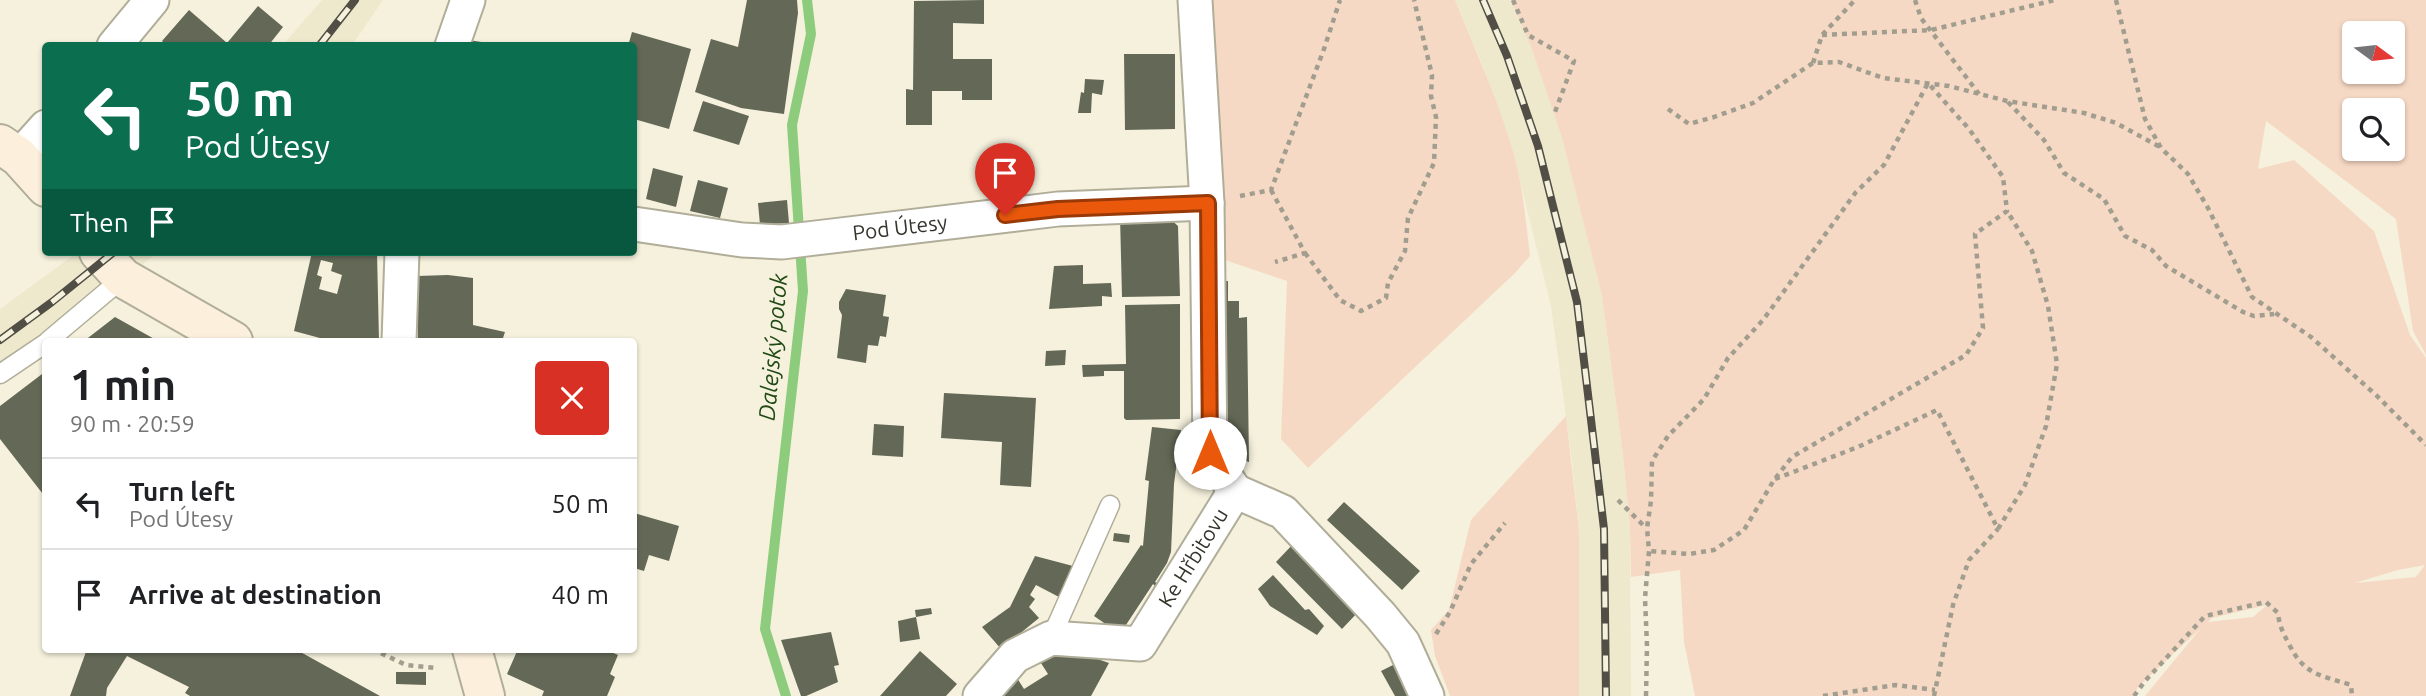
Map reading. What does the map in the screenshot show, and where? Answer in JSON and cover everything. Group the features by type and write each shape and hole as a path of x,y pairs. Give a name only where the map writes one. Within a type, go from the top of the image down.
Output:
{"street":[{"path":"117,42 152,0"},
{"path":"453,42 468,0"},
{"path":"1195,0 1208,203 1210,453 1235,491"},
{"path":"42,130 10,151 42,183"},
{"name":"Pod Útesy","path":"637,225 672,231 782,242 1058,209 1208,203"},
{"path":"399,338 402,256"},
{"path":"111,265 228,338"},
{"name":"Ke Hřbitovu","path":"1051,638 1140,644 1235,491 1283,512 1380,615 1403,643 1427,696"},
{"path":"980,696 1015,656 1051,638"},
{"path":"473,653 485,696"}],"lane":[{"path":"50,338 111,265"},
{"path":"0,374 42,345"},
{"path":"1051,638 1110,505"}],"path":[{"path":"1340,0 1271,190 1305,253 1340,300 1361,311 1385,298 1388,283 1405,251 1408,218 1434,163 1436,117 1431,96 1432,75 1414,0"},
{"path":"1513,0 1528,35 1574,61 1555,112"},
{"path":"1813,63 1822,35 1855,0"},
{"path":"1915,0 1922,18 1979,94"},
{"path":"1822,35 1931,30 2055,0"},
{"path":"2116,0 2145,119 2161,148"},
{"path":"1668,109 1689,124 1753,103 1813,63 1839,62 1883,78 1928,83 2007,101 2084,113 2116,123 2161,148 2188,174 2252,297 2311,337 2376,395 2426,445"},
{"path":"1928,83 1969,129 2003,177 2007,211 2032,251 2048,306 2057,364 2046,426 2025,485 1998,529 1969,560 1953,605 1934,696"},
{"path":"1646,696 1645,598 1652,461 1668,436 1704,399 1728,358 1763,320 1856,191 1884,165 1928,83"},
{"path":"2007,101 2044,140 2064,173 2104,199 2125,236 2152,250 2166,266 2243,312 2255,316 2274,314"},
{"path":"1208,203 1271,190"},
{"path":"1649,551 1689,554 1714,550 1744,530 1774,480 1792,457 1966,355 1983,328 1975,234 2007,211"},
{"path":"1275,262 1305,253"},
{"path":"1774,480 1858,447 1937,410 1998,529"},
{"path":"1618,500 1647,528"},
{"path":"1410,658 1430,642 1450,612 1471,564 1506,523"},
{"path":"2134,696 2205,616 2266,601 2278,612 2279,624 2297,662 2316,673 2351,685 2352,696"},
{"path":"380,653 406,665 435,668"},
{"path":"1823,696 1896,685 1935,690"}],"shaded area":[{"path":"322,0 383,0 354,42 286,42"},
{"path":"1207,0 1455,0 1494,96 1517,167 1530,256 1308,468 1281,439 1287,281 1225,260"},
{"path":"1455,0 1511,0 1531,47 1562,138 1602,296 1630,528 1631,696 1579,696 1579,531 1551,306 1513,153 1483,66"},
{"path":"1511,0 2426,0 2426,355 2413,331 2396,219 2266,121 2258,169 2294,160 2374,231 2410,335 2426,358 2426,696 2145,696 2201,628 2138,687 2134,696 1695,696 1684,642 1680,570 1631,577 1630,528 1623,455 1602,296 1562,138 1531,47","holes":["2425,565 2416,577 2355,583 2398,570","2267,605 2253,617 2208,622 2212,618"]},
{"path":"73,256 152,256 122,283 46,338 42,338 42,341 0,371 0,309"},
{"path":"1566,416 1579,531 1579,696 1450,696 1435,656 1431,630 1449,610 1471,520"}],"building":[{"path":"747,0 797,0 798,13 784,114 741,108 695,92 711,39 738,47"},
{"path":"984,0 984,24 953,23 953,59 992,59 992,100 962,100 962,91 932,91 932,125 906,125 906,89 913,90 914,1"},
{"path":"258,6 283,27 271,42 228,42"},
{"path":"189,10 226,42 163,42"},
{"path":"632,32 691,49 669,129 637,120 637,42 629,42"},
{"path":"1124,54 1175,54 1175,129 1125,130"},
{"path":"1085,79 1104,80 1102,95 1092,93 1091,113 1078,113 1081,92 1084,93"},
{"path":"703,101 749,116 739,145 693,131"},
{"path":"653,168 683,176 676,207 646,199"},
{"path":"698,180 728,188 720,218 690,211"},
{"path":"787,200 789,223 760,225 758,203"},
{"path":"1120,216 1167,216 1178,226 1180,296 1122,297"},
{"path":"311,256 377,256 379,338 320,338 294,331","holes":["321,260 333,263 331,271 342,275 337,294 319,289 322,277 317,275"]},
{"path":"1083,265 1083,284 1111,283 1112,297 1102,296 1102,306 1049,309 1054,266"},
{"path":"448,275 473,278 473,325 505,332 503,338 418,338 417,276"},
{"path":"1228,281 1228,301 1239,301 1239,318 1247,317 1249,462 1226,455 1218,282"},
{"path":"846,289 886,295 883,316 889,317 886,337 880,336 878,346 868,345 866,363 837,358 842,315 839,302"},
{"path":"1180,304 1180,419 1126,420 1124,371 1104,371 1104,376 1083,377 1082,365 1126,364 1125,305"},
{"path":"115,317 153,338 88,338"},
{"path":"1066,350 1065,365 1045,366 1046,351"},
{"path":"42,374 42,493 0,439 0,406"},
{"path":"944,393 1036,398 1031,487 1000,485 1002,442 941,438"},
{"path":"874,424 904,426 903,457 872,455"},
{"path":"1152,427 1181,430 1174,484 1171,552 1155,582 1157,583 1155,586 1153,584 1120,634 1094,616 1141,545 1143,546 1149,481 1145,480"},
{"path":"1344,502 1420,571 1402,590 1327,520"},
{"path":"637,514 679,526 669,561 649,555 644,571 637,569"},
{"path":"1114,533 1130,535 1129,543 1113,541"},
{"path":"1295,542 1359,611 1342,629 1276,562"},
{"path":"1035,556 1073,566 1059,597 1036,585 1030,595 1035,599 1029,607 1039,618 1001,649 982,627 1010,607"},
{"path":"1273,575 1305,610 1309,609 1324,626 1317,635 1270,606 1258,589"},
{"path":"931,608 932,614 916,617 915,610"},
{"path":"916,617 920,639 900,642 898,621"},
{"path":"831,632 839,665 834,666 838,682 801,696 781,640"},
{"path":"920,651 957,684 946,696 880,696"},
{"path":"1077,652 1109,663 1091,696 1000,696 1017,678 1024,689 1048,674 1039,660 1052,654"},
{"path":"86,653 302,653 380,696 190,696 185,693 189,687 127,656 107,688 106,696 70,696"},
{"path":"516,653 618,655 610,674 615,677 607,696 542,696 544,691 507,674"},
{"path":"1395,664 1414,696 1395,696 1381,671"},
{"path":"396,672 426,672 426,685 396,684"}],"waterway":[{"name":"Dalejský potok","path":"786,696 765,629 803,291 792,125 811,34 807,0"}],"railway":[{"path":"322,42 355,0"},
{"path":"1483,0 1507,56 1538,146 1577,302 1604,529 1606,696"},
{"path":"0,340 109,256"}],"route":[{"path":"1005,215 1058,209 1208,203 1210,453"}]}
